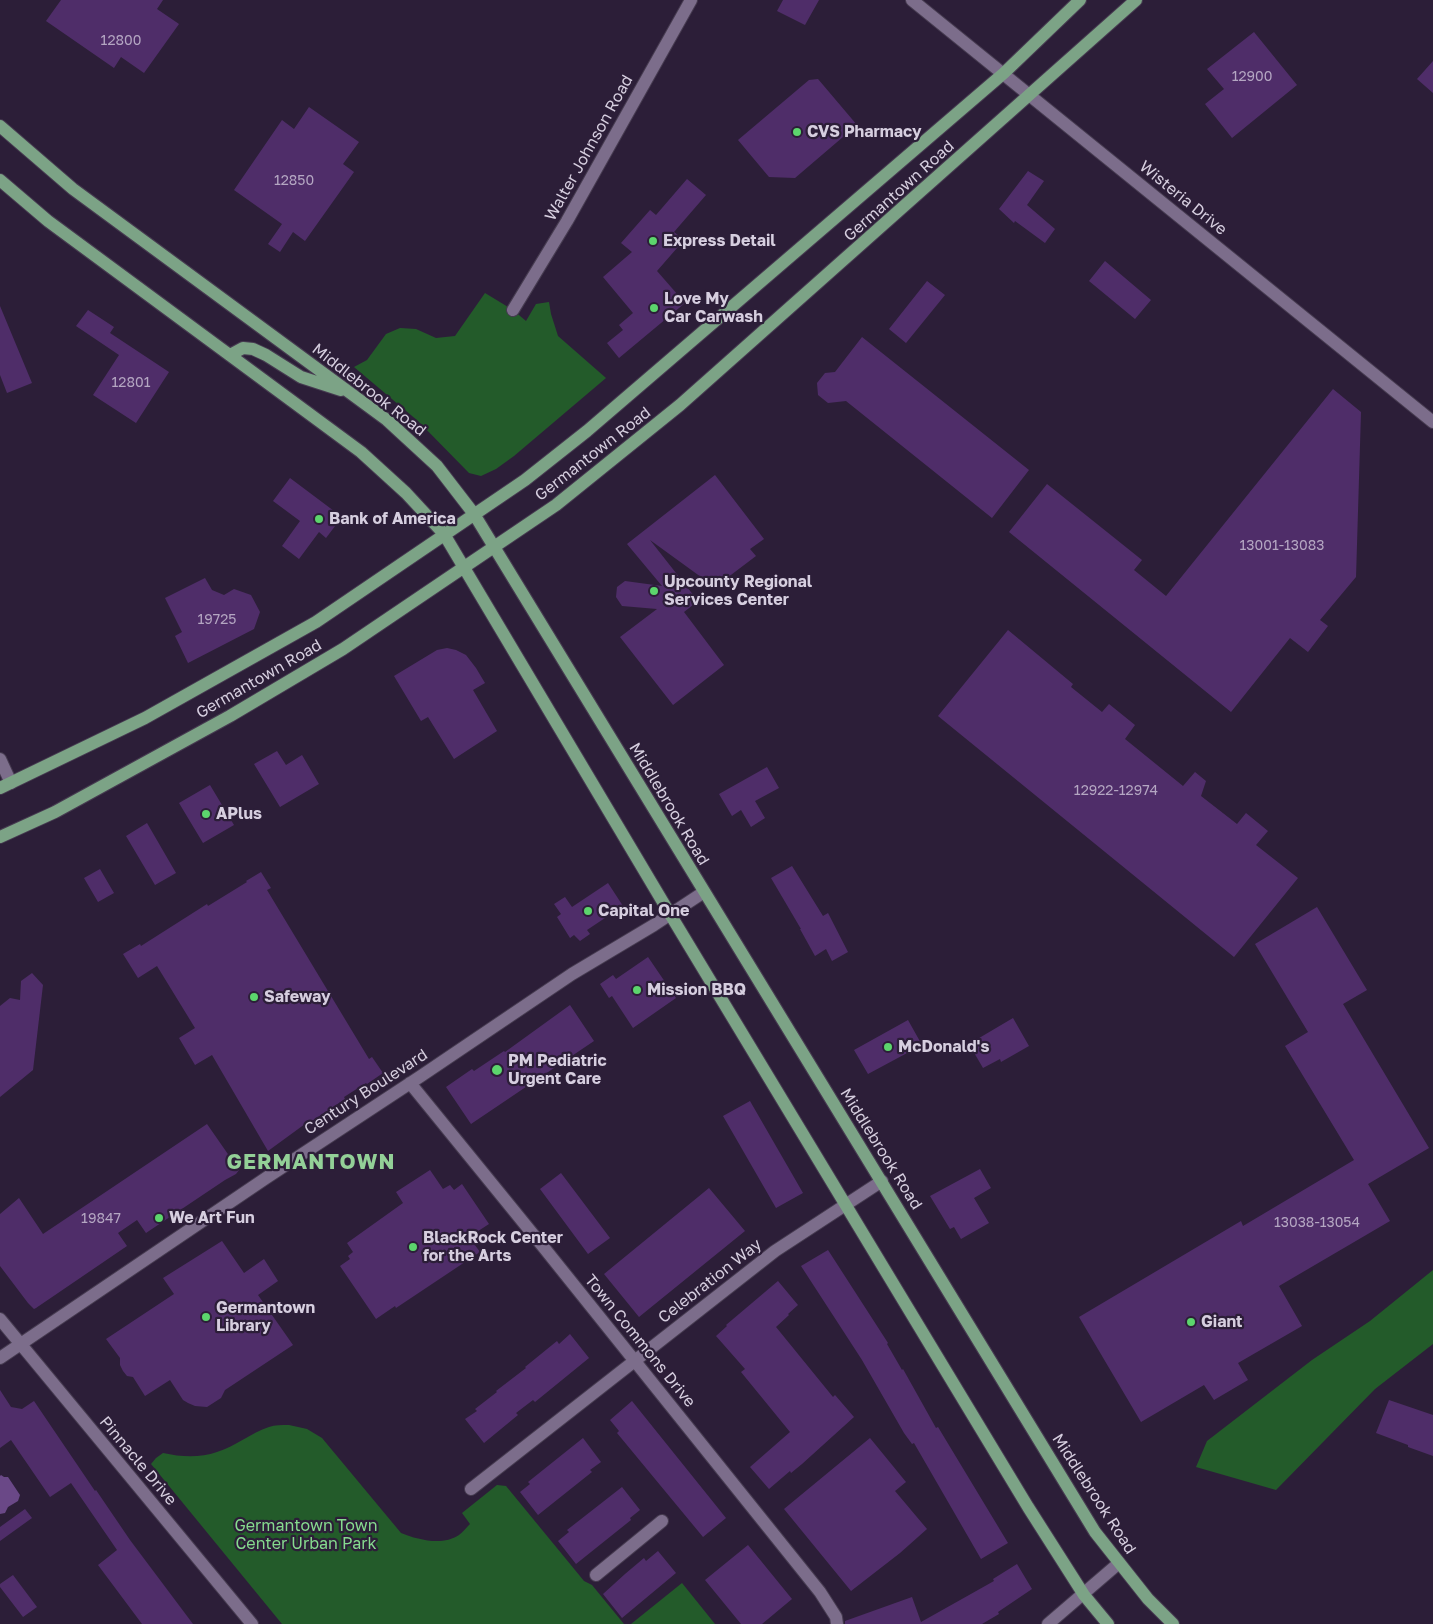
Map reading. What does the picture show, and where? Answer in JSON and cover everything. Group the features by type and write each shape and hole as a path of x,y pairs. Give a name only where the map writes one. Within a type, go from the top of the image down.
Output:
{"main road":[{"name":"Germantown Road","path":"6,785 145,718 316,622 525,480 587,431 1004,73 1080,0"},
{"name":"Germantown Road","path":"0,837 55,812 230,716 342,649 556,505 680,406 1136,0"},
{"name":"Middlebrook Road","path":"0,126 73,189 387,420 437,466 474,514 494,546 1095,1532 1148,1600 1173,1624"},
{"path":"0,180 48,221 361,452 406,493 444,534 670,914 1024,1501 1084,1595 1108,1624"},
{"path":"230,355 243,348 253,350 266,355 302,377 348,392"}],"street":[{"name":"Walter Johnson Road","path":"514,310 691,0"},
{"name":"Wisteria Drive","path":"912,0 1433,422"},
{"path":"0,759 6,785"},
{"name":"Century Boulevard","path":"0,1358 572,974 704,892"},
{"name":"Town Commons Drive","path":"410,1083 820,1592 836,1617 837,1624"},
{"name":"Celebration Way","path":"471,1489 774,1251 882,1181"},
{"name":"Pinnacle Drive","path":"0,1319 252,1624"},
{"path":"596,1575 662,1520"},
{"path":"1048,1624 1119,1563"}],"green space":[{"path":"485,293 513,310 526,321 536,304 549,302 558,336 606,378 514,456 496,469 481,476 469,473 418,421 354,367 367,360 386,334 400,328 416,329 436,338 455,336"},
{"path":"1433,1270 1433,1344 1375,1389 1276,1490 1196,1467 1207,1441 1312,1360 1370,1321"},
{"name":"Germantown Town Center Urban Park","path":"289,1425 307,1429 322,1438 401,1533 415,1538 438,1541 459,1535 470,1524 462,1513 497,1485 506,1486 584,1581 592,1585 624,1624 282,1624 151,1464 163,1453 190,1456 211,1454 269,1427"},
{"path":"682,1583 715,1624 631,1624"}],"shaded area":[{"path":"0,1476 8,1477 20,1495 18,1501 8,1507 5,1513 0,1514"}],"building":[{"path":"61,0 163,0 157,9 179,24 144,73 121,57 114,68 46,21"},
{"path":"783,0 819,0 805,25 777,11"},
{"path":"1254,32 1297,85 1232,138 1205,104 1224,89 1207,69"},
{"path":"1433,61 1433,93 1417,79"},
{"name":"CVS Pharmacy","path":"818,79 857,125 795,178 769,177 738,140 809,80"},
{"path":"309,107 359,142 343,164 354,172 305,241 293,232 280,252 268,244 282,224 234,190 282,120 294,129"},
{"path":"1028,171 1044,181 1027,205 1055,229 1045,243 1015,221 1014,223 999,209"},
{"path":"687,179 706,195 674,232 684,240 657,271 685,303 619,358 607,343 623,330 619,325 633,313 603,277 632,252 621,243 650,210 656,215"},
{"path":"1105,261 1151,300 1135,319 1089,281"},
{"path":"927,281 945,295 906,343 889,329"},
{"path":"0,306 32,383 7,393 0,375"},
{"path":"88,310 114,327 110,333 169,372 136,423 93,395 119,355 76,326"},
{"path":"862,337 1029,470 992,518 846,401 828,403 818,395 817,383 825,373 835,372"},
{"path":"1333,389 1361,412 1356,577 1320,620 1328,626 1308,652 1290,638 1231,712 1009,532 1047,484 1142,560 1134,570 1166,596"},
{"name":"Upcounty Regional Services Center","path":"715,475 764,539 750,549 756,556 719,584 712,585 650,540 698,601 684,612 724,665 673,705 620,637 657,609 622,606 616,597 617,587 625,581 662,586 627,544"},
{"name":"Bank of America","path":"290,478 342,517 326,538 319,532 299,559 282,546 300,521 273,501"},
{"path":"205,578 212,590 224,595 234,589 251,595 260,612 254,629 188,663 175,636 182,632 165,598"},
{"path":"1008,630 1073,684 1071,687 1102,712 1109,704 1135,725 1125,739 1183,786 1195,772 1206,781 1201,796 1237,824 1246,813 1268,831 1256,845 1298,878 1234,957 938,716"},
{"path":"447,648 466,655 476,668 485,683 473,690 497,731 454,759 428,717 421,721 394,676 437,650"},
{"path":"277,751 286,765 302,755 319,784 280,807 254,764"},
{"path":"767,767 779,788 755,801 765,818 751,827 741,810 732,816 719,794"},
{"name":"APlus","path":"210,785 234,825 203,843 179,803"},
{"path":"147,823 176,873 155,885 126,836"},
{"path":"792,866 823,916 828,913 848,952 832,961 826,949 815,956 771,878"},
{"path":"100,869 114,893 98,902 84,878"},
{"name":"Safeway","path":"261,872 271,888 267,890 369,1059 372,1057 383,1073 344,1097 345,1099 305,1124 268,1151 212,1055 195,1065 179,1038 195,1028 157,966 138,978 123,954 140,944 141,946"},
{"name":"Capital One","path":"608,883 623,906 587,930 590,934 580,941 574,935 570,938 557,917 561,914 554,904 565,897 572,907"},
{"path":"1317,907 1367,990 1343,1004 1429,1148 1368,1184 1390,1221 1279,1286 1302,1326 1238,1363 1248,1380 1214,1400 1204,1385 1141,1422 1079,1317 1241,1221 1243,1226 1354,1160 1285,1046 1308,1032 1255,944"},
{"name":"Mission BBQ","path":"648,957 676,998 633,1028 612,996 609,998 600,984 613,975 616,979"},
{"path":"32,973 43,985 33,1070 0,1097 0,1006 10,998 20,1000 21,981"},
{"path":"570,1005 594,1041 471,1124 446,1087 472,1069 474,1071 505,1052"},
{"path":"1013,1018 1029,1046 1001,1062 1000,1059 983,1068 969,1044"},
{"name":"McDonald's","path":"908,1020 922,1045 868,1074 854,1050"},
{"path":"750,1101 803,1193 776,1208 723,1116"},
{"path":"207,1124 239,1170 236,1174 146,1233 137,1220 118,1233 127,1246 34,1309 0,1266 0,1214 19,1198 43,1234"},
{"path":"980,1169 991,1188 974,1198 989,1223 961,1239 954,1227 950,1229 930,1196"},
{"name":"BlackRock Center for the Arts","path":"430,1170 443,1189 450,1185 454,1190 462,1184 489,1224 469,1237 480,1252 396,1308 395,1306 376,1319 340,1266 350,1259 348,1256 353,1252 347,1243 403,1203 396,1192"},
{"path":"561,1173 610,1238 588,1254 540,1189"},
{"path":"709,1188 745,1231 639,1317 604,1274"},
{"name":"Germantown Library","path":"222,1241 244,1273 264,1259 278,1281 258,1295 293,1345 225,1390 221,1398 207,1407 195,1406 183,1400 170,1380 145,1396 133,1377 127,1376 123,1371 120,1365 120,1358 106,1339 174,1294 163,1278"},
{"path":"828,1250 888,1343 936,1428 938,1427 1008,1543 981,1559 914,1443 912,1444 904,1433 862,1360 801,1266"},
{"path":"778,1281 798,1305 776,1327 833,1397 835,1395 854,1417 802,1464 791,1473 790,1471 769,1489 750,1467 790,1432 741,1372 745,1369 716,1336 726,1325"},
{"path":"570,1334 589,1358 535,1402 533,1400 516,1413 518,1415 484,1443 465,1419 477,1411 475,1409 557,1341 559,1344"},
{"path":"0,1390 11,1407 22,1409 34,1401 95,1491 193,1624 142,1624 98,1565 117,1550 71,1483 50,1497 11,1440 0,1448"},
{"path":"1389,1400 1433,1415 1433,1456 1376,1433"},
{"path":"632,1401 726,1518 703,1537 617,1433 619,1431 610,1420"},
{"path":"583,1438 601,1462 590,1470 592,1472 538,1515 520,1492 530,1484 528,1482"},
{"path":"870,1438 906,1482 895,1491 927,1529 900,1553 851,1591 784,1509"},
{"path":"622,1487 640,1510 630,1518 631,1520 576,1564 558,1541 569,1532 567,1530"},
{"path":"25,1509 32,1518 0,1541 0,1527"},
{"path":"748,1545 792,1599 762,1624 741,1624 705,1580"},
{"path":"658,1551 676,1573 622,1618 603,1594 644,1558 646,1561"},
{"path":"1017,1564 1032,1589 998,1612 999,1614 982,1624 845,1624 845,1621 912,1597 921,1622 994,1581 993,1579"},
{"path":"13,1575 37,1607 23,1617 0,1587 0,1584"}],"place":[{"name":"CVS Pharmacy","path":"797,132"},
{"name":"Express Detail","path":"653,241"},
{"name":"Love My Car Carwash","path":"654,308"},
{"name":"Bank of America","path":"319,519"},
{"name":"Upcounty Regional Services Center","path":"654,591"},
{"name":"APlus","path":"206,814"},
{"name":"Capital One","path":"588,911"},
{"name":"Mission BBQ","path":"637,990"},
{"name":"Safeway","path":"254,997"},
{"name":"McDonald's","path":"888,1047"},
{"name":"PM Pediatric Urgent Care","path":"497,1070"},
{"name":"We Art Fun","path":"159,1218"},
{"name":"BlackRock Center for the Arts","path":"413,1247"},
{"name":"Germantown Library","path":"206,1317"},
{"name":"Giant","path":"1191,1322"}],"district":[{"name":"GERMANTOWN","path":"311,1162"}]}
